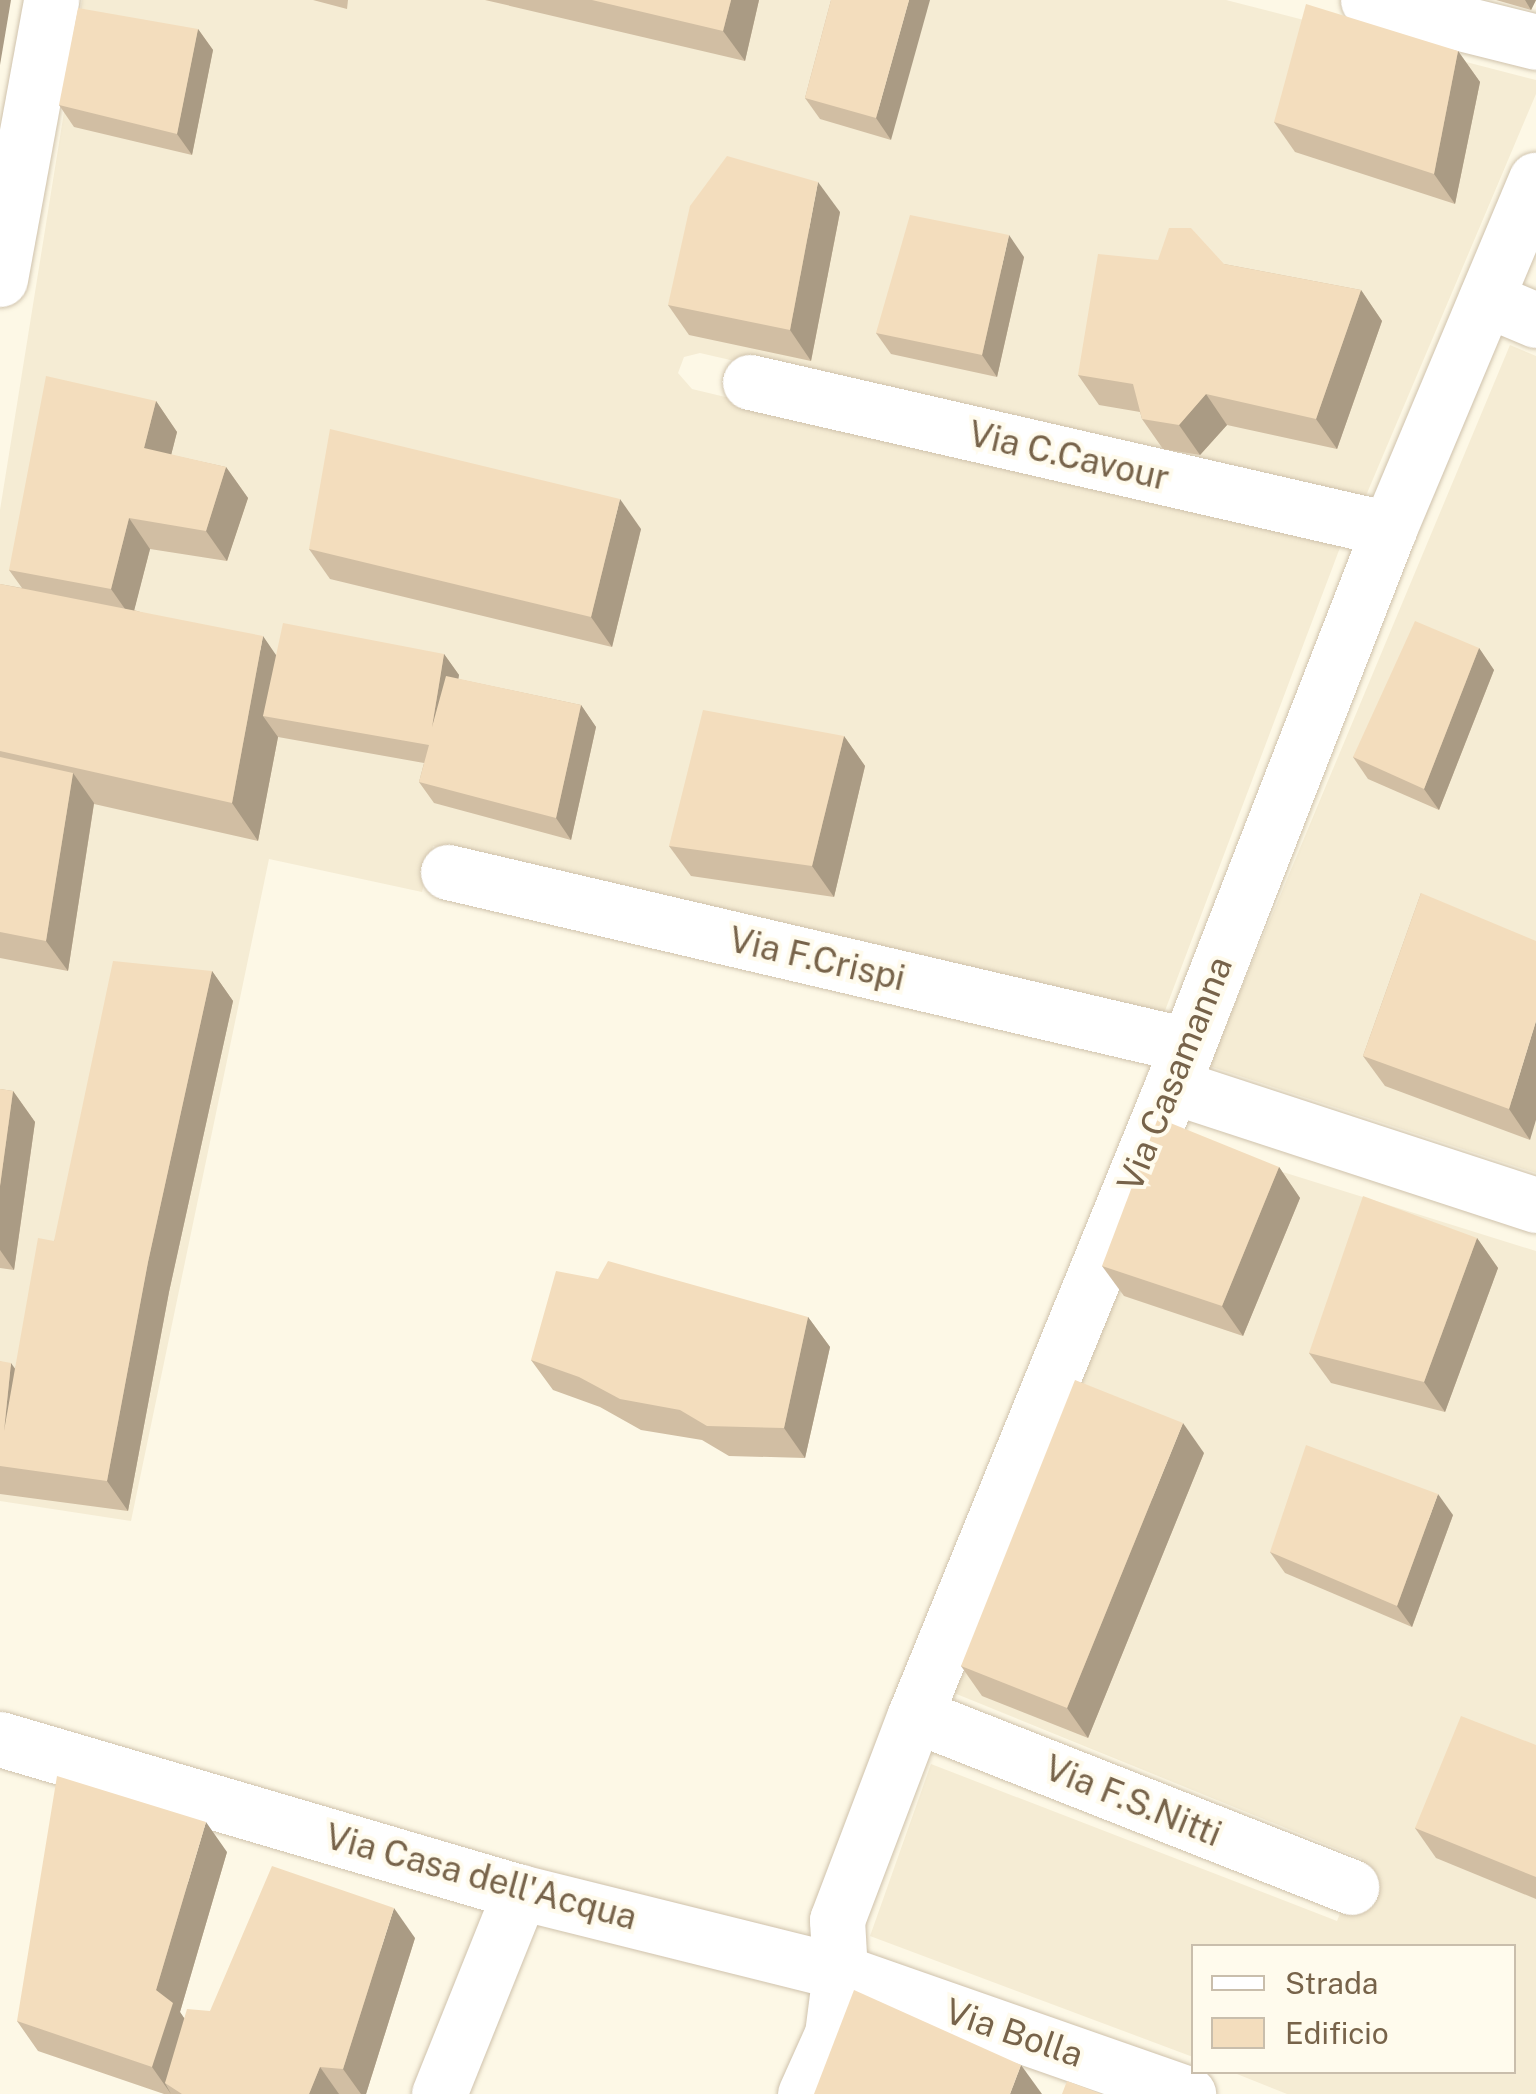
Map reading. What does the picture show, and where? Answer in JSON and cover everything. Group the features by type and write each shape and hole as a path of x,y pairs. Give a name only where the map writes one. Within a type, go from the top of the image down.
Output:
{"street":[{"path":"0,279 51,0"},
{"path":"1368,0 1536,42"},
{"name":"Via Casamanna","path":"840,1972 836,1920 915,1714 1180,1066 1388,530 1536,180"},
{"path":"1486,300 1536,320"},
{"name":"Via C.Cavour","path":"750,382 1388,530"},
{"name":"Via F.Crispi","path":"448,872 1180,1066 1536,1205"},
{"name":"Via F.S.Nitti","path":"915,1714 1351,1886"},
{"name":"Via Casa dell'Acqua","path":"0,1740 520,1892 840,1972"},
{"path":"439,2094 520,1892"},
{"path":"805,2094 832,2034 840,1972"},
{"name":"Via Bolla","path":"840,1972 1188,2094"}],"shaded area":[{"path":"82,0 1226,0 1536,80 1536,94 1362,505 700,353 684,357 678,373 692,389 1341,545 1163,1016 433,846 422,892 269,859 131,1521 0,1501 0,510"},
{"path":"1510,345 1536,356 1536,1173 1209,1066"},
{"path":"1171,1137 1536,1251 1536,2094 1287,2094 1237,2074 1516,2074 1516,1944 1191,1944 1191,2056 870,1936 931,1764 1337,1921 1362,1859 954,1693"}],"building":[{"path":"592,0 731,0 723,31"},
{"path":"831,0 909,0 876,118 805,98"},
{"path":"1306,4 1458,51 1434,174 1274,122"},
{"path":"78,8 198,29 177,134 59,105"},
{"path":"727,156 818,182 790,330 668,305 690,206"},
{"path":"910,215 1009,235 982,355 876,333"},
{"path":"1169,228 1191,228 1224,264 1361,290 1316,419 1206,394 1179,425 1142,419 1133,384 1078,375 1098,254 1158,260"},
{"path":"46,376 156,401 144,448 226,467 206,531 129,518 111,589 9,570"},
{"path":"330,429 620,499 591,617 309,549"},
{"path":"0,584 263,636 232,803 0,751"},
{"path":"1415,621 1479,648 1424,789 1353,757"},
{"path":"283,623 444,654 432,727 446,676 581,705 556,818 419,782 429,745 263,716"},
{"path":"703,710 844,736 812,866 669,846"},
{"path":"0,757 73,773 46,941 0,932"},
{"path":"1421,893 1536,941 1536,1021 1509,1109 1363,1056"},
{"path":"113,961 212,971 148,1262 107,1481 0,1466 0,1361 11,1363 4,1431 38,1238 54,1241"},
{"path":"0,1089 13,1091 0,1186"},
{"path":"1158,1118 1279,1167 1222,1306 1102,1266"},
{"path":"1363,1196 1477,1238 1424,1382 1309,1353"},
{"path":"608,1261 808,1317 784,1428 707,1426 680,1410 620,1399 579,1377 531,1360 556,1271 598,1279"},
{"path":"1075,1380 1183,1423 1067,1708 961,1666"},
{"path":"1306,1445 1438,1494 1397,1606 1270,1552"},
{"path":"1461,1716 1536,1745 1536,1877 1415,1828"},
{"path":"57,1776 206,1822 156,1990 173,2003 152,2067 17,2021"},
{"path":"272,1866 394,1908 343,2069 320,2067 309,2094 182,2094 165,2083 187,2009 210,2011"},
{"path":"854,1990 1021,2065 1010,2094 814,2094"},
{"path":"1067,2081 1101,2094 1062,2094"}]}
